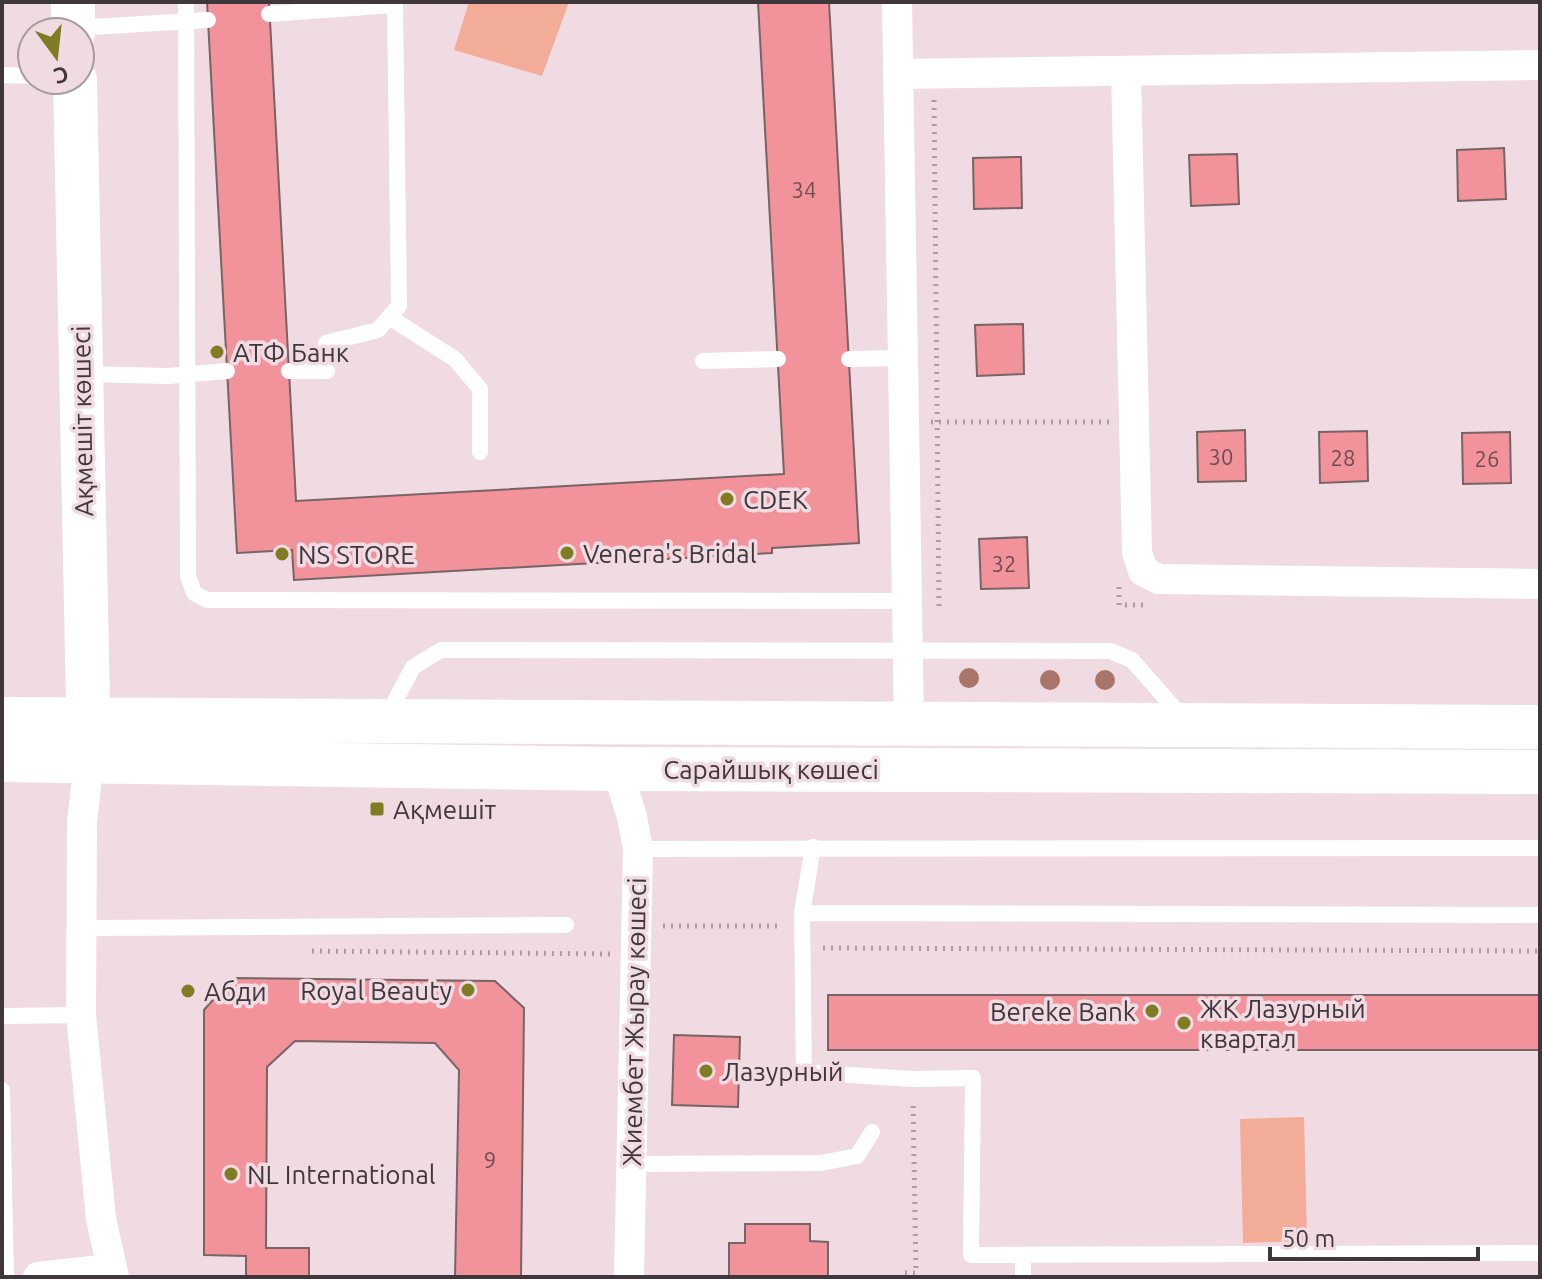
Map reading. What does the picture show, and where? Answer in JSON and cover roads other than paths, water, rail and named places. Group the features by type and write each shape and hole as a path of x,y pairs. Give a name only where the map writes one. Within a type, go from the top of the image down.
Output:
{"main road":[{"name":"Ақмешіт көшесі","path":"75,96 89,741"},
{"name":"Сарайшық көшесі","path":"2,719 89,741 617,769 1540,772"},
{"name":"Сарайшық көшесі","path":"2,760 89,741 385,722 1540,727"},
{"path":"1419,772 1470,757 1540,757"}],"street":[{"path":"897,2 909,723"},
{"path":"898,74 1540,65"},
{"path":"1126,71 1137,552 1143,571 1159,579 1540,584"},
{"path":"38,1277 111,1273 101,1219 81,1015 82,822 89,741"},
{"name":"Жиембет Жырау көшесі","path":"617,769 638,849 629,1277"}],"lane":[{"path":"186,2 188,576 194,593 207,600 907,601"},
{"path":"269,14 395,4 399,306 378,330 326,343"},
{"path":"96,21 208,20"},
{"path":"389,317 455,359 480,389 480,452"},
{"path":"849,359 903,358"},
{"path":"703,361 778,359"},
{"path":"81,373 189,375 227,371"},
{"path":"289,371 327,371"},
{"path":"385,722 413,667 441,650 1110,651 1132,660 1189,724"},
{"path":"813,847 802,920 804,1072 912,1079 973,1078 971,1255 1540,1253"},
{"path":"638,849 1540,848"},
{"path":"802,920 1540,915"},
{"path":"82,928 566,925"},
{"path":"2,1016 81,1015"},
{"path":"2,1090 6,1277"},
{"path":"631,1164 821,1163 857,1156 872,1132"},
{"path":"1023,1255 1023,1277"}],"place":[{"name":"АТФ Банк","path":"217,352"},
{"name":"CDEK","path":"727,499"},
{"name":"Venera's Bridal","path":"567,553"},
{"name":"NS STORE","path":"282,554"},
{"name":"Ақмешіт","path":"377,809"},
{"name":"Royal Beauty","path":"468,990"},
{"name":"Абди","path":"188,991"},
{"name":"Bereke Bank","path":"1152,1011"},
{"name":"ЖК Лазурный квартал","path":"1184,1023"},
{"name":"Лазурный","path":"706,1071"},
{"name":"NL International","path":"231,1174"}]}
